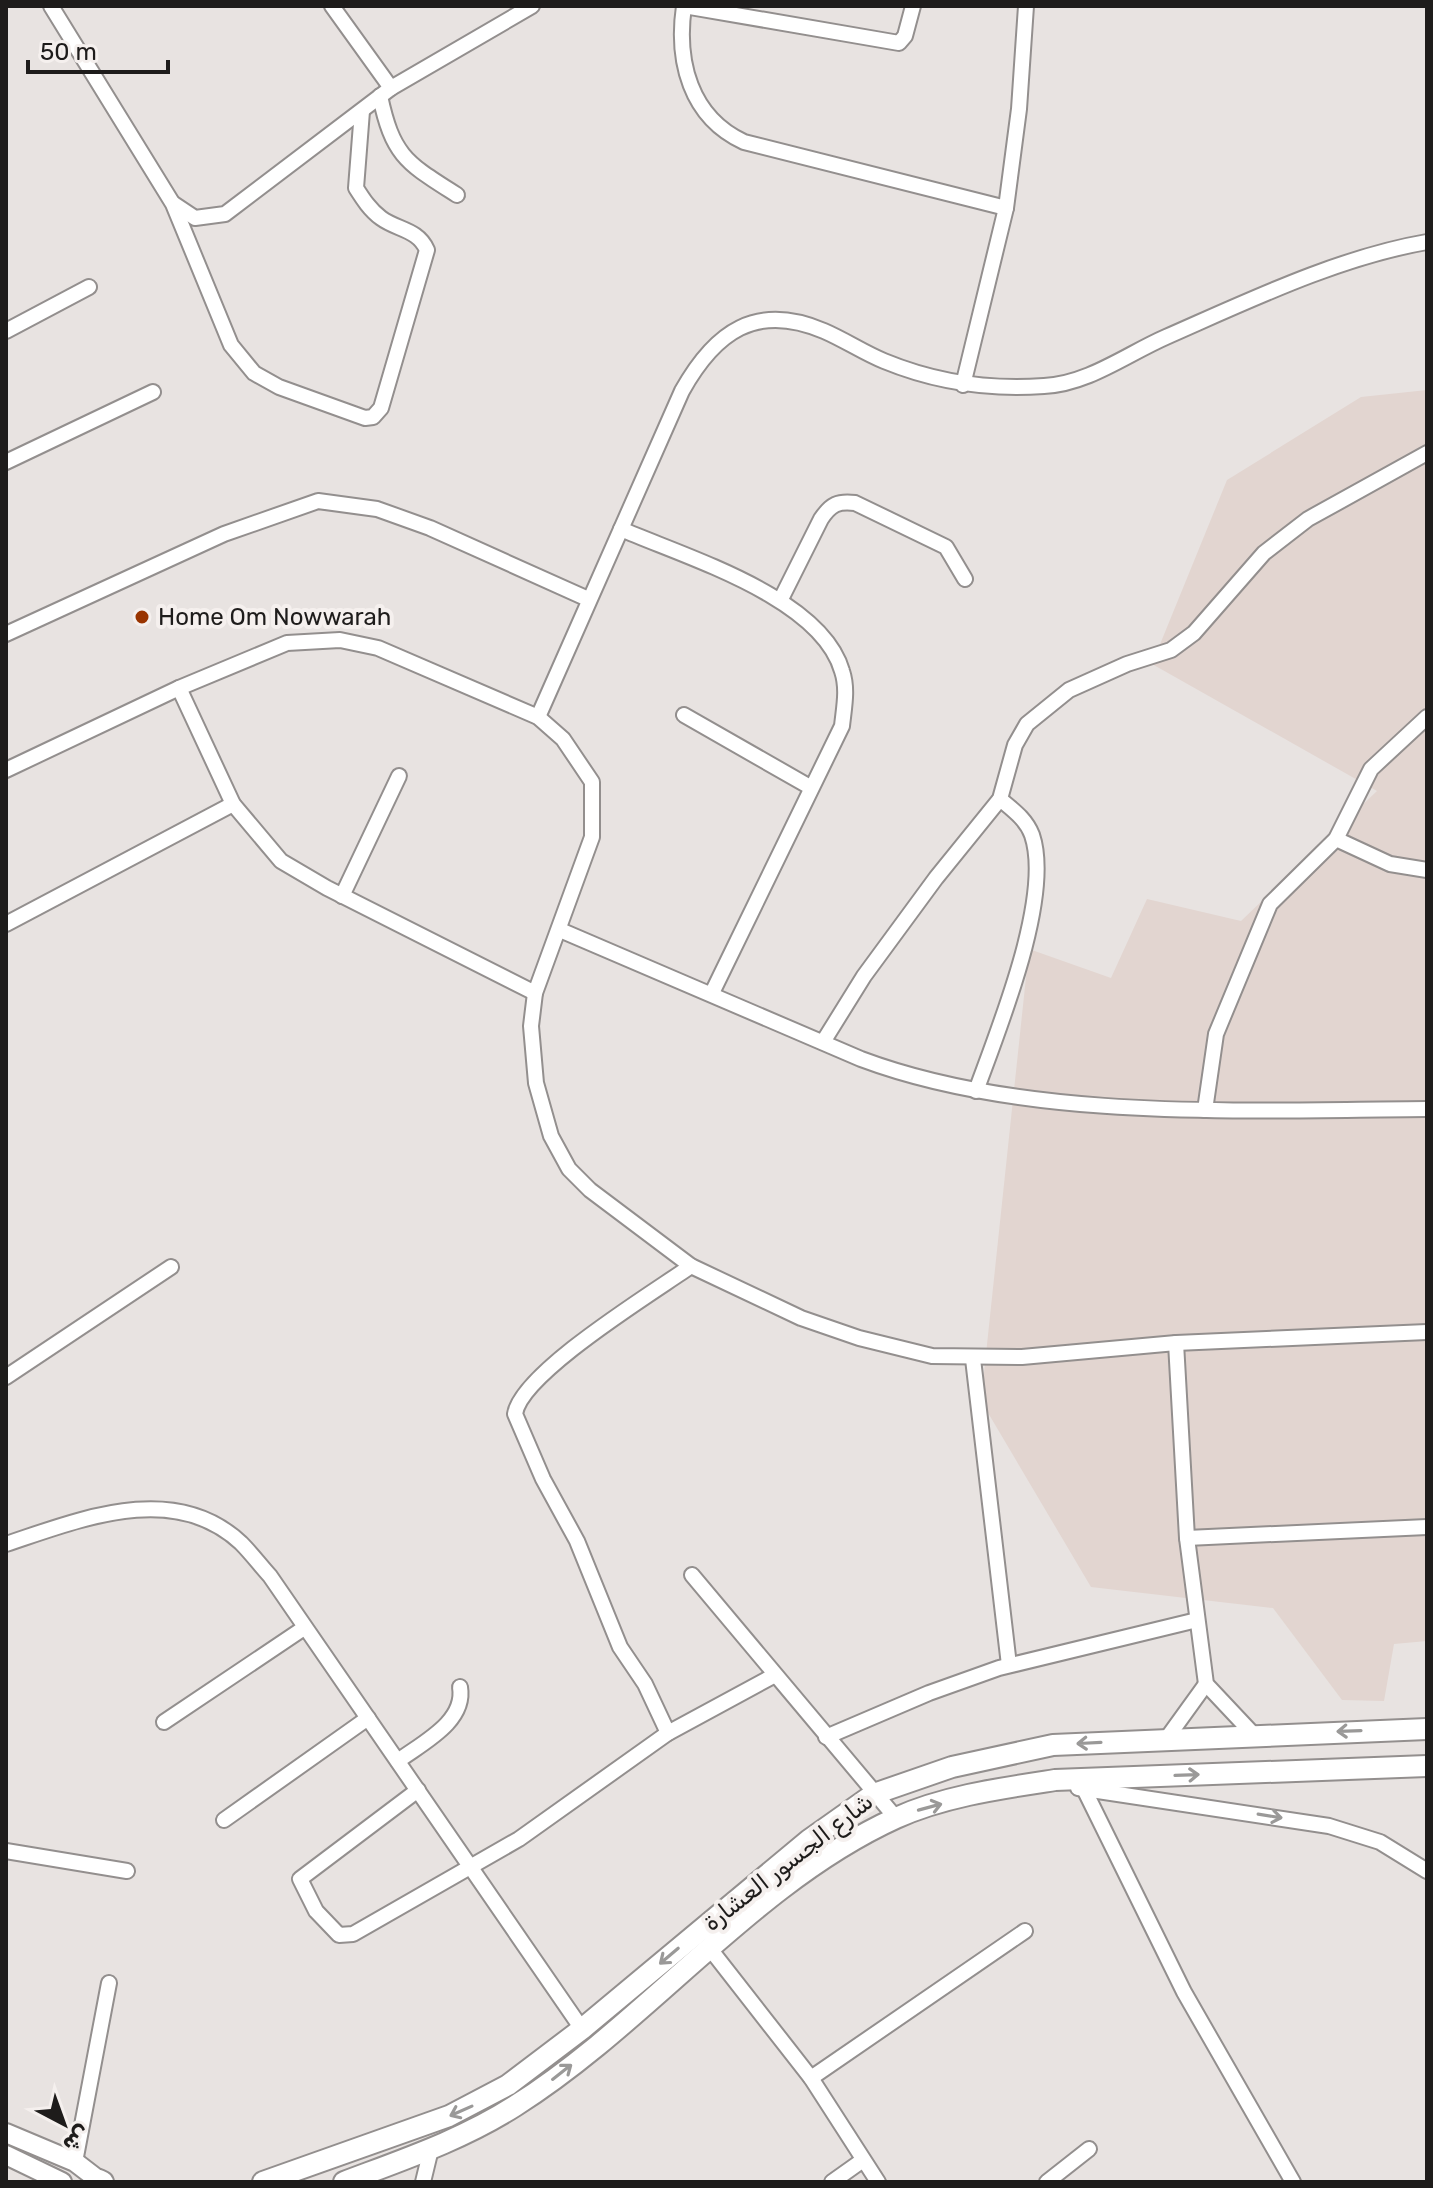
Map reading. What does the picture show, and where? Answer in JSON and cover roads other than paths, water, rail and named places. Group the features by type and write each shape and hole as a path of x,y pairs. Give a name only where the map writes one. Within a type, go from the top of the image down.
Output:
{"main road":[{"name":"شارع الجسور العشارة","path":"263,2182 478,2103 582,2029 809,1840 874,1794 1002,1754 1053,1745 1253,1734 1427,1729"},
{"name":"شارع الجسور العشارة","path":"344,2182 431,2149 494,2118 546,2085 832,1854 896,1818 1013,1786 1055,1780 1427,1766"}],"street":[{"path":"51,6 173,204 231,345 254,373 279,387 365,418 373,417 381,408 427,250 423,241 413,233 382,220 356,188 362,111"},
{"path":"332,6 386,92 389,136 411,165 457,195"},
{"path":"173,204 184,214 195,218 225,214 386,92 532,6"},
{"path":"913,6 905,36 899,43 684,6 683,65 687,80 708,117 725,133 744,142 1006,208"},
{"path":"963,385 1006,208 1019,109 1026,6"},
{"path":"538,717 682,391 701,357 727,333 748,323 768,320 822,330 885,361 963,385 1045,387 1076,381 1166,337 1368,254 1427,242"},
{"path":"6,331 89,287"},
{"path":"6,462 153,392"},
{"path":"823,1042 864,976 936,878 1000,799 1015,745 1027,724 1069,690 1127,664 1171,650 1194,633 1264,553 1308,519 1427,453"},
{"path":"6,634 238,528 318,501 377,509 430,528 588,599"},
{"path":"781,599 828,507 840,501 855,503 946,547 965,579"},
{"path":"621,529 781,599 805,617 833,652 842,670 846,693 842,726 712,993"},
{"path":"6,770 179,688 287,643 340,640 378,648 538,717 580,761 592,782 595,799 592,837 535,993 531,1026 536,1083 559,1155 590,1190 691,1266 752,1297 859,1338 932,1356 973,1359 1176,1343 1427,1332"},
{"path":"179,688 233,804 281,861 342,896 535,993"},
{"path":"684,715 810,787"},
{"path":"1205,1110 1216,1034 1257,929 1270,904 1291,879 1336,839 1371,769 1427,717"},
{"path":"342,896 399,776"},
{"path":"976,1091 1030,925 1037,874 1032,836 1022,817 1000,799"},
{"path":"6,924 233,804"},
{"path":"1336,839 1390,864 1427,870"},
{"path":"560,930 910,1078 976,1091 1205,1110 1427,1109"},
{"path":"668,1733 645,1684 616,1637 577,1541 543,1479 515,1414 524,1393 564,1355 691,1266"},
{"path":"6,1377 171,1267"},
{"path":"1176,1343 1187,1538 1206,1684 1253,1734"},
{"path":"973,1359 1009,1665"},
{"path":"6,1544 104,1512 139,1509 176,1512 211,1523 239,1541 270,1576 582,2029"},
{"path":"1187,1538 1427,1527"},
{"path":"692,1575 896,1818"},
{"path":"826,1737 929,1693 1009,1665 1197,1620"},
{"path":"164,1722 304,1628"},
{"path":"418,1790 301,1877 300,1882 316,1911 334,1932 353,1934 519,1839 668,1733 775,1675"},
{"path":"1167,1738 1206,1684"},
{"path":"398,1761 455,1715 462,1698 460,1687"},
{"path":"224,1820 368,1718"},
{"path":"1055,1780 1085,1791 1329,1826 1380,1842 1427,1871"},
{"path":"1085,1791 1184,1992 1293,2182"},
{"path":"6,1851 127,1871"},
{"path":"811,2078 1025,1931"},
{"path":"711,1950 811,2078 878,2182"},
{"path":"75,2162 109,1983"},
{"path":"6,2133 75,2162 101,2181"},
{"path":"423,2182 431,2149"},
{"path":"1047,2182 1089,2149"},
{"path":"6,2155 62,2182"},
{"path":"832,2182 863,2160"}],"place":[{"name":"Home Om Nowwarah","path":"142,617"}]}
